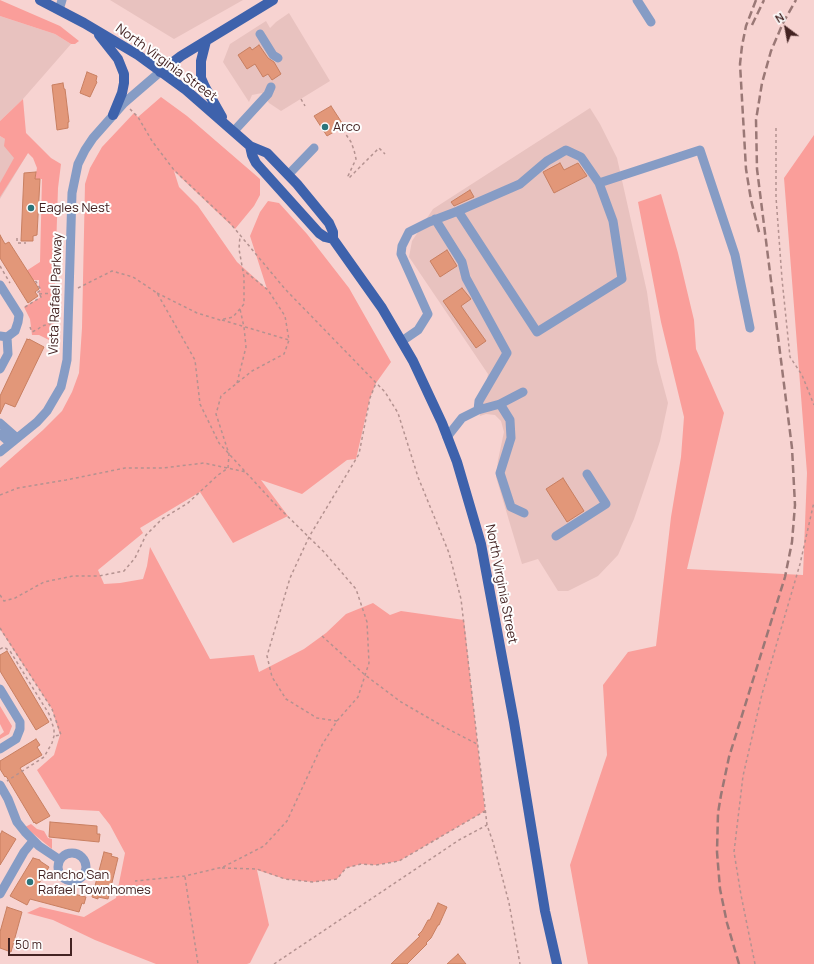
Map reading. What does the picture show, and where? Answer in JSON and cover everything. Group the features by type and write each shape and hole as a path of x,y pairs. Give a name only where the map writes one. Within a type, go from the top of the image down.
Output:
{"main road":[{"name":"North Virginia Street","path":"40,0 60,5 96,30 138,55 186,90 250,146 267,153 329,223 334,239 371,292 402,342 427,390 447,437 465,487 481,544 515,730 545,910 557,964"},
{"path":"160,72 181,56 267,2"},
{"path":"96,30 118,59 124,74 122,93 114,115"},
{"path":"206,41 201,61 201,78 226,124"},
{"name":"North Virginia Street","path":"250,146 256,163 319,233 325,237 334,239"}],"street":[{"path":"638,0 651,22"},
{"path":"260,34 273,55 278,58"},
{"name":"Vista Rafael Parkway","path":"0,452 37,422 47,411 61,386 67,360 72,194 78,164 93,138 124,102 160,72"},
{"path":"234,131 268,94 271,88"},
{"path":"288,175 314,148"},
{"path":"402,342 418,330 428,314 401,254 402,246 409,232 435,219 458,211 520,184 547,161 566,150 581,157 600,183 613,221 622,279 537,332 458,211"},
{"path":"600,183 700,150 735,255 750,328"},
{"path":"435,219 462,262 466,278 508,353 480,401 478,410"},
{"path":"0,285 19,315 15,331 3,336 8,354 0,369"},
{"path":"447,437 462,418 478,410 500,404 523,392"},
{"path":"500,404 510,420 511,438 500,473 511,507 524,514"},
{"path":"0,423 14,440"},
{"path":"0,434 14,440"},
{"path":"556,536 606,504 587,474"},
{"path":"0,689 20,722 20,729 16,738 0,749"},
{"path":"3,783 18,822 25,832 33,841 60,860"},
{"path":"0,894 24,852 33,841"}],"path":[{"path":"301,99 305,106"},
{"path":"124,102 138,117 152,141 174,170 230,223 285,289 385,392 398,413 418,477 449,553 461,600 487,825 509,903 520,964"},
{"path":"776,128 776,197 790,357 802,376 814,405"},
{"path":"343,130 351,142 356,159 348,176 349,178 379,148 386,154"},
{"path":"220,320 233,317 244,304 239,249 240,236"},
{"path":"17,238 17,243 26,243"},
{"path":"228,468 229,454 216,414 221,396 252,372 284,354 289,340 285,316 268,290 242,269"},
{"path":"69,294 112,271 133,277 157,293 197,313 289,340"},
{"path":"24,307 42,297 38,292 41,290 35,280"},
{"path":"39,294 54,293"},
{"path":"135,881 185,876 223,867 264,846 287,821 322,745 337,721 358,697 369,663 367,622 356,589 309,536 274,503 219,443 200,404 195,360 157,293"},
{"path":"237,383 246,347 240,309"},
{"path":"30,327 32,332 42,326 54,323"},
{"path":"337,721 317,718 286,699 272,677 267,656 290,578 309,536 359,454 370,398 376,383"},
{"path":"0,495 18,488 125,468 163,468 204,463 246,472"},
{"path":"0,595 4,601 15,598 44,582 73,576 98,576 124,571 135,558 146,535 162,519 188,503 218,475 228,468"},
{"path":"755,964 734,852 743,776 762,694 800,564 814,502"},
{"path":"0,628 52,709 60,735 54,736"},
{"path":"322,636 365,675 401,702 446,728 478,744"},
{"path":"0,649 4,647 10,650 49,714 52,721 54,736 52,743 44,757 3,783"},
{"path":"218,868 257,869 285,878 313,882 337,878 346,868 361,864 376,865 399,861 485,811"},
{"path":"274,964 459,840 487,825"},
{"path":"185,876 198,964"}],"shaded area":[{"path":"0,0 60,26 79,41 75,44 71,44 55,34 0,16"},
{"path":"110,0 243,0 174,39"},
{"path":"289,13 330,81 281,111 269,103 262,93 252,95 249,102 223,62 230,44 266,21 270,28"},
{"path":"0,16 55,34 71,44 23,99 0,121"},
{"path":"161,97 187,116 260,179 260,195 254,206 235,229 174,171 179,187 198,206 237,262 267,289 250,236 260,212 268,201 279,203 307,234 349,288 391,362 376,383 370,398 356,459 347,460 302,494 261,480 288,516 233,543 200,492 140,528 143,533 98,570 104,584 143,579 150,547 210,659 254,655 259,672 304,649 326,633 346,614 373,603 390,615 401,611 464,620 485,811 399,861 376,865 361,864 346,868 337,879 313,882 285,879 257,870 269,925 250,963 247,964 156,964 95,940 53,920 27,913 40,907 84,917 116,898 125,853 110,825 99,811 61,809 37,770 54,755 60,735 52,709 0,629 0,468 62,411 72,392 79,373 82,328 85,184 90,168 102,147 134,113 138,117"},
{"path":"23,99 26,133 51,158 61,164 58,188 53,342 39,335 32,335 30,319 24,307 41,297 38,292 41,290 39,280 33,280 23,273 40,262 42,179 35,179 37,168 33,158 28,153 0,197 0,183 14,158 4,146 5,139 0,136 0,121"},
{"path":"590,108 617,158 647,292 657,362 668,403 660,441 648,478 634,519 618,555 598,576 568,591 558,591 538,559 522,564 496,477 504,432 501,421 495,415 486,414 480,416 474,405 486,385 488,374 409,257 412,241 433,209"},
{"path":"814,135 814,964 588,964 570,865 607,755 603,685 628,652 656,646 671,517 681,457 684,417 661,322 638,202 661,194 678,253 694,320 696,349 724,413 687,569 803,575 807,473 784,178"},
{"path":"0,136 28,153 0,199"},
{"path":"0,706 12,726 9,734 0,739 0,735 4,732 0,724"},
{"path":"31,824 37,829 44,831 48,838 52,839 52,849 25,827"}],"building":[{"path":"259,45 268,58 274,62 281,74 272,80 268,74 263,77 255,64 247,69 238,55 250,47 252,50"},
{"path":"87,72 97,76 97,82 90,97 80,93"},
{"path":"63,83 69,122 68,128 57,130 52,85"},
{"path":"331,106 344,126 327,136 314,116"},
{"path":"560,163 564,170 578,163 587,176 554,193 543,172"},
{"name":"Eagles Nest","path":"36,172 35,179 40,179 37,235 33,236 33,241 21,241 24,173"},
{"path":"470,190 474,197 454,206 451,202"},
{"path":"0,235 5,244 9,242 39,289 35,292 38,296 28,303 0,258"},
{"path":"447,250 457,266 440,277 430,261"},
{"path":"462,288 471,299 461,306 486,341 476,348 443,301"},
{"path":"27,339 44,347 15,407 5,403 0,414 0,396"},
{"path":"563,478 584,511 567,522 546,489"},
{"path":"7,651 49,722 36,730 0,671 0,655"},
{"path":"36,739 40,745 37,747 42,755 20,768 50,816 36,824 0,769 0,761"},
{"name":"Rancho San Rafael Townhomes","path":"50,822 97,826 97,834 100,834 99,842 49,837"},
{"name":"Rancho San Rafael Townhomes","path":"2,831 16,839 0,865 0,835"},
{"name":"Rancho San Rafael Townhomes","path":"104,852 112,854 111,856 118,858 108,899 98,897 98,899 92,897"},
{"path":"33,858 40,860 49,867 38,885 86,897 79,912 30,899 27,905 10,896"},
{"path":"438,903 447,907 439,925 426,943 427,944 407,964 391,964 420,936 418,935 428,920 430,920"},
{"name":"Rancho San Rafael Townhomes","path":"7,907 22,912 11,952 0,948 0,932"},
{"path":"458,954 466,964 447,964"}],"railway":[{"path":"756,0 746,26 740,64 746,169 751,200 760,236"},
{"path":"752,25 764,0"},
{"path":"739,964 727,923 720,889 717,852 718,813 729,757 785,577 792,542 795,505 792,448 757,169 756,120 762,83 771,51 783,23 796,0"}],"place":[{"name":"Arco","path":"325,127"},
{"name":"Eagles Nest","path":"31,208"},
{"name":"Rancho San Rafael Townhomes","path":"30,882"}]}
